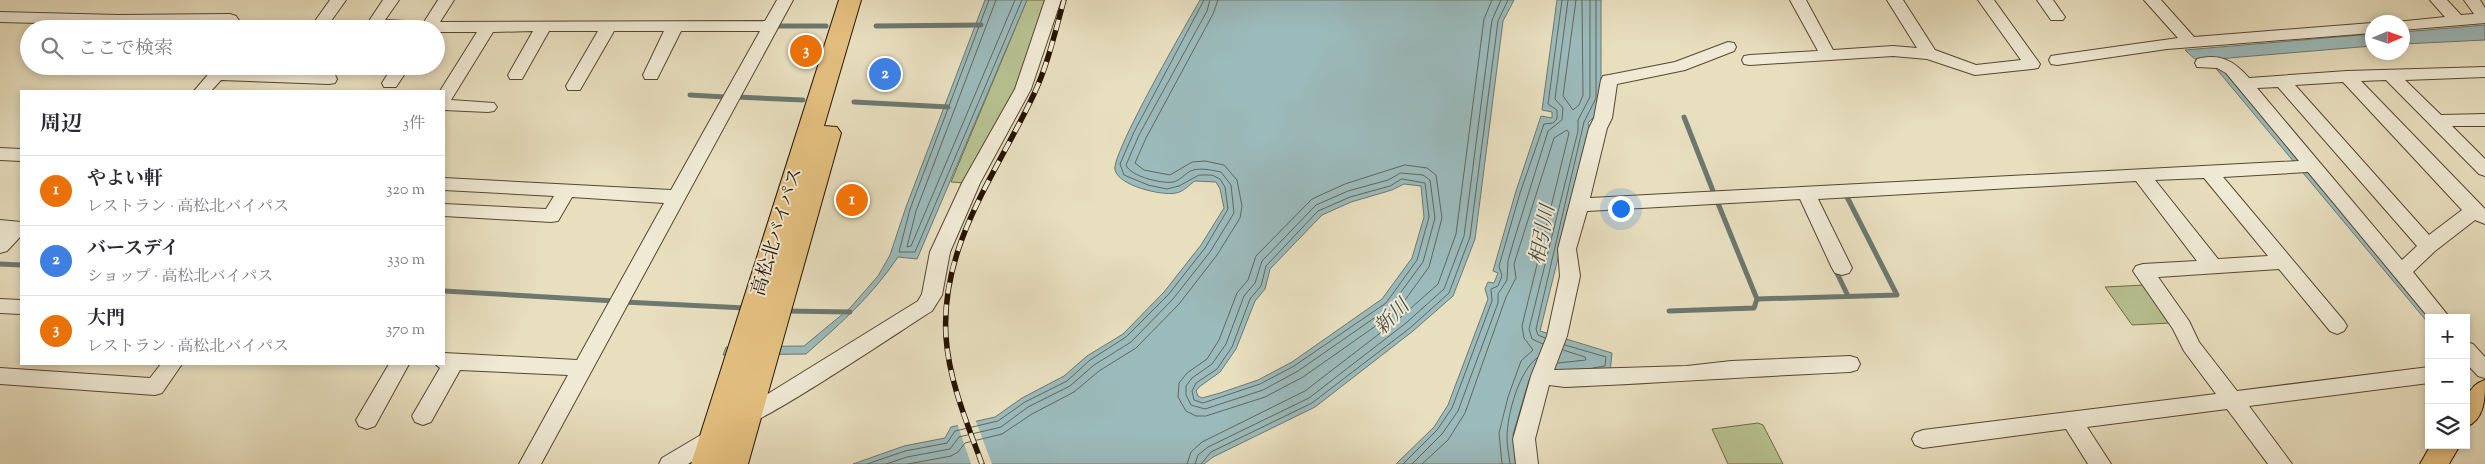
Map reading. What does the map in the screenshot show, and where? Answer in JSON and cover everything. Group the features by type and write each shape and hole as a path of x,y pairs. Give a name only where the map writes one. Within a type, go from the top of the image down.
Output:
{"highway":[{"name":"高松北バイパス","path":"726,442 850,0"},
{"name":"高松北バイパス","path":"726,442 867,0"}],"main road":[{"path":"2470,404 2480,375"},
{"path":"2434,464 2443,449"}],"street":[{"path":"324,20 338,0"},
{"path":"377,20 391,0"},
{"path":"433,20 446,0"},
{"path":"530,464 785,0"},
{"path":"670,464 726,442 773,401 925,306 932,295 940,252 971,183 1022,90 1053,0"},
{"path":"1798,0 1828,55"},
{"path":"1895,0 1929,54"},
{"path":"1750,60 1893,51 1929,54 1975,70 2032,64 1986,0"},
{"path":"2045,0 2057,17"},
{"path":"2152,0 2192,43"},
{"path":"2438,0 2458,21"},
{"path":"2410,24 2484,18 2472,0"},
{"path":"0,17 231,20"},
{"path":"651,75 675,26"},
{"path":"445,28 770,26"},
{"path":"445,96 488,27"},
{"path":"516,75 544,27"},
{"path":"574,86 608,27"},
{"path":"2058,60 2167,44 2365,29"},
{"path":"1527,464 1524,439 1542,373 1556,336 1570,276 1567,249 1598,128 1603,118 1609,80 1679,66 1728,47"},
{"path":"2203,63 2226,65 2245,84 2306,166 2437,314"},
{"path":"2245,84 2347,76 2485,72"},
{"path":"2390,74 2485,170"},
{"path":"203,90 217,75 329,79"},
{"path":"390,83 396,75"},
{"path":"2347,76 2479,214 2428,246 2401,272"},
{"path":"2283,82 2428,246"},
{"path":"445,105 488,108"},
{"path":"2437,121 2485,120"},
{"path":"0,154 20,155"},
{"path":"1579,205 2306,166"},
{"path":"2208,171 2338,326"},
{"path":"2140,174 2213,267"},
{"path":"445,184 676,197"},
{"path":"445,210 551,216 566,191"},
{"path":"1807,194 1838,244 1842,268"},
{"path":"0,227 18,228 0,246"},
{"path":"2282,464 2191,346 2182,326 2143,271 2285,262"},
{"path":"0,306 20,308"},
{"path":"2470,357 2480,375"},
{"path":"423,416 449,361 582,368"},
{"path":"1542,373 1584,378 1850,364"},
{"path":"0,376 155,387 171,365"},
{"path":"367,420 398,365"},
{"path":"1922,439 2425,376"},
{"path":"2072,421 2100,464"}],"green space":[{"path":"1027,0 1048,0 1017,90 965,183 951,182"},
{"path":"2145,285 2170,323 2132,325 2105,287"},
{"path":"1758,423 1763,425 1783,464 1728,464 1712,429"}],"water":[{"path":"985,0 1027,0 917,259 898,257 866,297 806,354 723,355 726,347 804,346 850,308 878,276 890,255 906,207"},
{"name":"新川","path":"1200,0 1514,0 1503,21 1475,239 1453,296 1413,331 1315,407 1213,457 1204,464 853,464 904,446 945,438 951,427 995,417 1022,398 1064,376 1087,356 1123,334 1164,292 1201,245 1224,208 1220,189 1216,182 1195,181 1179,192 1161,193 1142,189 1124,181 1115,170 1117,159 1137,115","holes":["1404,184 1421,186 1424,217 1412,258 1382,299 1292,362 1258,380 1202,398 1198,396 1196,391 1199,387 1220,372 1236,349 1255,301 1265,289 1270,269 1322,215 1351,202 1392,190"]},
{"name":"相引川","path":"1557,0 1601,0 1601,99 1595,116 1588,123 1590,129 1540,331 1612,353 1610,372 1559,375 1538,369 1521,464 1396,464 1434,427 1448,405 1488,299 1485,289 1488,282 1494,283 1498,273 1493,271 1516,191 1541,116 1552,118 1552,112 1542,110"},
{"path":"2485,25 2485,40 2410,44 2410,31"},
{"path":"2365,35 2365,47 2217,59 2431,314 2425,314 2425,319 2214,66 2197,61 2185,50"}],"pier":[{"path":"975,419 992,464 971,464 957,423"}],"waterway":[{"path":"876,26 981,25"},
{"path":"777,26 826,26"},
{"path":"690,95 725,97"},
{"path":"737,97 803,100"},
{"path":"854,102 948,107"},
{"path":"1684,117 1715,196"},
{"path":"1757,299 1897,295 1846,195"},
{"path":"1717,201 1757,299"},
{"path":"0,264 20,265"},
{"path":"1835,269 1848,296"},
{"path":"445,291 615,301"},
{"path":"1669,311 1754,308 1757,299"},
{"path":"624,302 745,308"},
{"path":"786,311 850,312"}],"railway":[{"path":"982,464 955,386 948,353 946,337 947,303 952,271 961,241 974,211 1039,83 1064,0"}],"place":[{"name":"大門","path":"806,51"},
{"name":"バースデイ","path":"885,74"},
{"name":"やよい軒","path":"852,200"}]}
